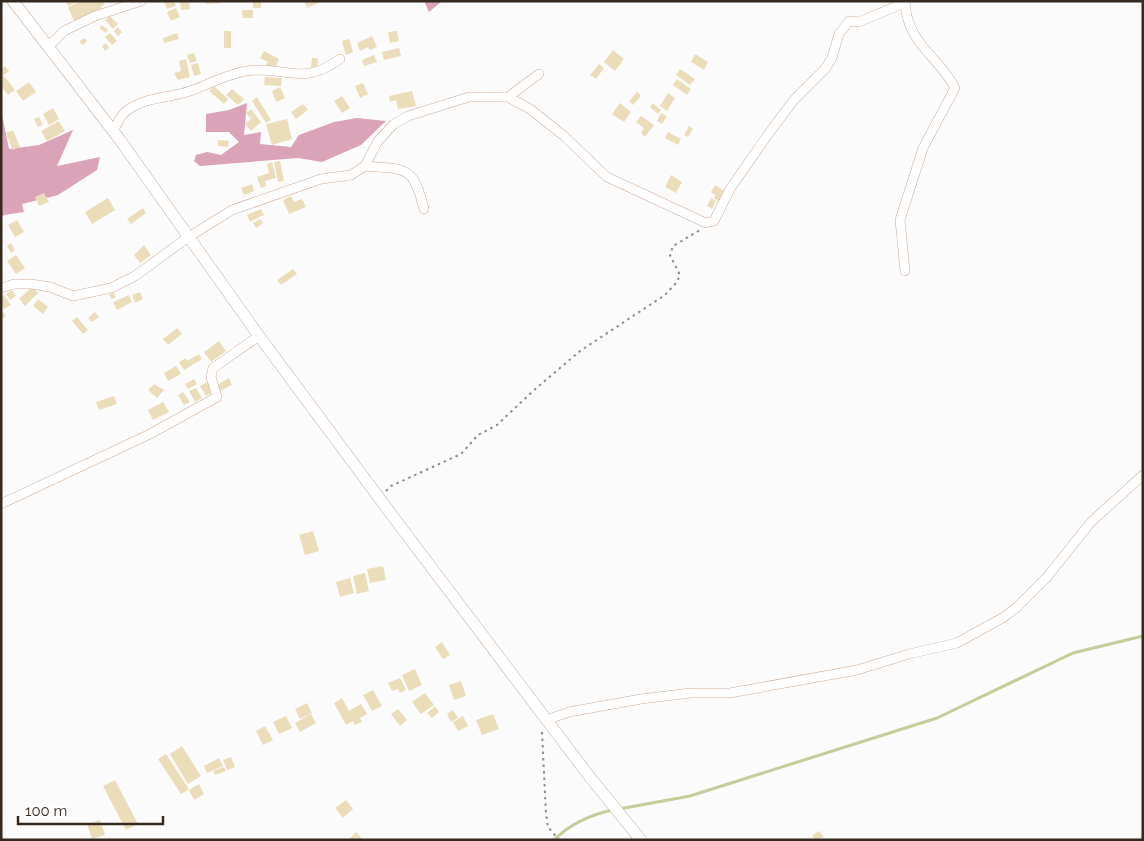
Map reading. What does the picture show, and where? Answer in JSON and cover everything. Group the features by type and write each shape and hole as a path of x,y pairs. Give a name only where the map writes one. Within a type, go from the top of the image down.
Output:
{"main road":[{"path":"13,1 113,132 187,238 379,498 548,719 589,776 641,840"}],"street":[{"path":"48,47 64,31 95,16 141,1"},
{"path":"1,288 14,284 31,284 50,287 73,296 95,293 111,288 135,276 187,238 232,210 321,179 351,175 365,166 386,131 408,116 469,97 508,98 530,109 564,136 607,177 706,223 714,221 730,189 769,133 793,101 825,69 832,58 839,34 849,21 859,22 904,2 914,37 925,52 949,77 955,88 924,148 900,220 905,271"},
{"path":"113,132 123,113 147,99 188,92 228,76 259,70 284,74 310,75 324,70 340,59"},
{"path":"508,98 539,74"},
{"path":"365,166 402,169 412,175 418,186 424,209"},
{"path":"1,504 150,434 217,397 211,378 213,368 259,336"},
{"path":"548,719 570,712 641,699 691,693 730,693 857,670 909,654 957,643 1004,617 1017,607 1047,577 1091,522 1143,475"}],"path":[{"path":"379,498 391,486 461,454 478,435 497,425 533,390 580,351 665,294 677,282 680,275 670,255 673,246 690,238 706,223"},
{"path":"540,710 544,751 546,814 548,827 559,840"}],"shaded area":[{"path":"424,1 442,1 429,12"},
{"path":"247,103 244,135 261,132 260,144 291,147 299,135 334,122 357,118 386,121 361,145 322,162 298,158 200,166 194,161 196,155 207,152 221,155 239,142 229,132 206,132 206,114 229,110"},
{"path":"1,110 9,149 39,145 73,130 57,166 100,157 97,170 58,195 22,204 24,212 4,215 1,218"}],"building":[{"path":"78,1 68,6 66,2"},
{"path":"81,1 103,1 104,5 101,6 102,8 74,21 68,7"},
{"path":"164,1 174,1 176,6 167,9"},
{"path":"180,1 189,1 190,9 181,10"},
{"path":"205,1 220,1 220,3 206,4"},
{"path":"253,1 261,2 261,8 253,8"},
{"path":"304,1 322,1 307,8"},
{"path":"176,8 180,17 171,21 167,12"},
{"path":"242,10 253,10 253,18 243,18"},
{"path":"110,16 118,24 113,29 105,20"},
{"path":"102,25 108,30 106,33 99,28"},
{"path":"118,27 122,32 118,36 114,31"},
{"path":"224,31 231,31 231,48 224,48"},
{"path":"397,31 399,41 390,43 388,32"},
{"path":"110,33 117,41 112,45 105,37"},
{"path":"177,33 179,39 164,43 163,38"},
{"path":"372,36 377,47 370,50 368,47 360,51 357,43"},
{"path":"84,38 87,41 83,45 79,42"},
{"path":"349,39 353,52 346,55 342,41"},
{"path":"106,43 109,48 105,51 102,46"},
{"path":"399,48 401,56 384,60 382,52"},
{"path":"613,50 624,59 615,71 604,62"},
{"path":"264,51 279,59 274,71 265,67 268,62 260,58"},
{"path":"194,53 197,61 190,63 187,55"},
{"path":"695,54 708,62 704,70 691,62"},
{"path":"374,55 377,62 364,66 362,60"},
{"path":"312,58 318,58 317,69 311,68"},
{"path":"186,59 190,77 178,80 174,73 181,71 179,61"},
{"path":"198,63 201,74 194,76 191,65"},
{"path":"599,64 604,68 596,79 590,75"},
{"path":"5,66 9,71 1,77 1,69"},
{"path":"680,69 695,79 690,85 676,75"},
{"path":"4,76 15,90 8,95 1,86 1,78"},
{"path":"265,77 282,78 281,86 264,85"},
{"path":"677,79 691,89 687,95 673,85"},
{"path":"29,82 36,92 23,101 16,91"},
{"path":"363,83 368,94 360,98 355,86"},
{"path":"214,86 228,99 224,104 209,91"},
{"path":"280,87 285,98 276,102 272,91"},
{"path":"232,89 244,99 238,105 226,95"},
{"path":"412,91 416,106 398,109 396,100 390,102 389,96"},
{"path":"637,92 641,96 633,105 629,101"},
{"path":"668,93 675,98 667,111 660,106"},
{"path":"342,96 350,108 342,113 334,101"},
{"path":"257,97 271,120 266,123 252,101"},
{"path":"620,103 631,112 624,122 612,114"},
{"path":"653,103 661,110 658,114 650,107"},
{"path":"303,104 308,110 296,119 291,112"},
{"path":"53,108 59,119 49,125 43,114"},
{"path":"251,109 261,122 251,131 245,124 251,119 246,113"},
{"path":"661,113 667,116 662,124 657,121"},
{"path":"641,116 654,125 645,137 641,133 644,128 636,122"},
{"path":"39,117 43,125 38,127 34,119"},
{"path":"287,119 292,139 272,145 266,124"},
{"path":"59,121 65,131 47,141 41,131"},
{"path":"689,126 693,129 688,137 684,135"},
{"path":"13,130 20,147 13,150 6,133"},
{"path":"668,132 681,139 678,145 665,138"},
{"path":"218,140 229,141 228,147 218,146"},
{"path":"280,161 284,181 278,182 274,162"},
{"path":"272,162 276,178 265,181 266,186 261,188 257,177 269,173 267,164"},
{"path":"671,175 682,182 676,193 665,187"},
{"path":"252,184 254,191 244,195 241,188"},
{"path":"715,185 726,192 720,202 714,198 715,195 711,192"},
{"path":"44,193 49,202 39,206 35,197"},
{"path":"291,196 294,202 302,199 306,207 289,214 283,200"},
{"path":"108,198 115,210 92,224 85,212"},
{"path":"711,198 716,201 712,209 707,206"},
{"path":"143,208 146,213 131,224 127,219"},
{"path":"261,209 264,215 250,222 247,215"},
{"path":"260,219 263,223 256,228 253,223"},
{"path":"17,220 24,232 15,237 8,225"},
{"path":"11,243 15,250 11,253 7,246"},
{"path":"144,245 151,255 140,263 134,255"},
{"path":"16,255 25,268 16,274 7,261"},
{"path":"293,269 297,274 281,285 277,280"},
{"path":"32,287 38,293 25,306 19,299"},
{"path":"12,290 16,296 10,300 6,294"},
{"path":"113,292 116,297 112,299 109,295"},
{"path":"140,292 143,299 135,303 132,295"},
{"path":"4,295 11,305 4,309 1,305 1,298"},
{"path":"129,295 132,302 117,310 113,302"},
{"path":"38,299 48,307 43,314 33,306"},
{"path":"1,310 6,316 1,320"},
{"path":"95,312 99,317 92,322 88,318"},
{"path":"77,317 88,330 83,334 72,321"},
{"path":"177,328 182,334 168,345 163,339"},
{"path":"219,341 226,351 211,362 204,352"},
{"path":"199,354 202,359 184,370 179,362 186,358 187,361"},
{"path":"176,366 181,374 168,381 164,373"},
{"path":"229,378 232,385 220,391 217,385"},
{"path":"194,379 197,384 188,389 185,384"},
{"path":"207,382 213,392 206,396 200,386"},
{"path":"154,384 164,390 157,398 148,390"},
{"path":"196,388 202,398 195,402 189,391"},
{"path":"183,392 190,402 184,405 178,395"},
{"path":"114,396 117,404 99,410 96,402"},
{"path":"163,402 169,412 153,420 148,410"},
{"path":"313,531 319,551 305,555 299,535"},
{"path":"383,566 386,580 370,583 367,569"},
{"path":"365,573 369,591 357,594 353,576"},
{"path":"350,578 354,593 340,597 336,582"},
{"path":"442,642 450,655 443,659 435,647"},
{"path":"415,669 422,685 409,691 402,675"},
{"path":"400,678 406,690 400,693 398,689 392,691 388,683"},
{"path":"461,681 466,696 454,700 449,685"},
{"path":"373,690 382,706 372,711 363,695"},
{"path":"425,693 434,705 421,714 412,702"},
{"path":"342,698 349,711 361,704 367,714 360,718 362,722 355,725 353,721 346,725 334,703"},
{"path":"307,703 312,713 300,719 295,709"},
{"path":"435,706 439,712 432,718 427,713"},
{"path":"398,709 407,720 400,726 391,714"},
{"path":"453,710 458,718 451,722 447,714"},
{"path":"311,714 316,723 300,732 295,723"},
{"path":"493,714 499,729 482,735 476,720"},
{"path":"286,716 292,728 279,734 273,722"},
{"path":"463,716 468,726 458,731 453,722"},
{"path":"265,726 273,740 263,745 256,731"},
{"path":"182,746 201,776 188,784 170,754"},
{"path":"166,754 189,789 181,794 158,759"},
{"path":"231,757 235,767 227,770 223,760"},
{"path":"219,758 223,766 207,773 204,766"},
{"path":"224,767 226,771 215,775 213,771"},
{"path":"115,780 138,824 126,830 103,786"},
{"path":"199,784 204,794 194,800 189,790"},
{"path":"346,800 353,809 343,818 335,808"},
{"path":"100,820 105,835 92,839 87,824"},
{"path":"819,831 824,837 815,840 812,835"},
{"path":"356,832 363,840 349,839"}],"waterway":[{"path":"619,809 690,796 937,718 1073,653 1143,636"},
{"path":"554,840 567,829 581,821 612,810"}]}
